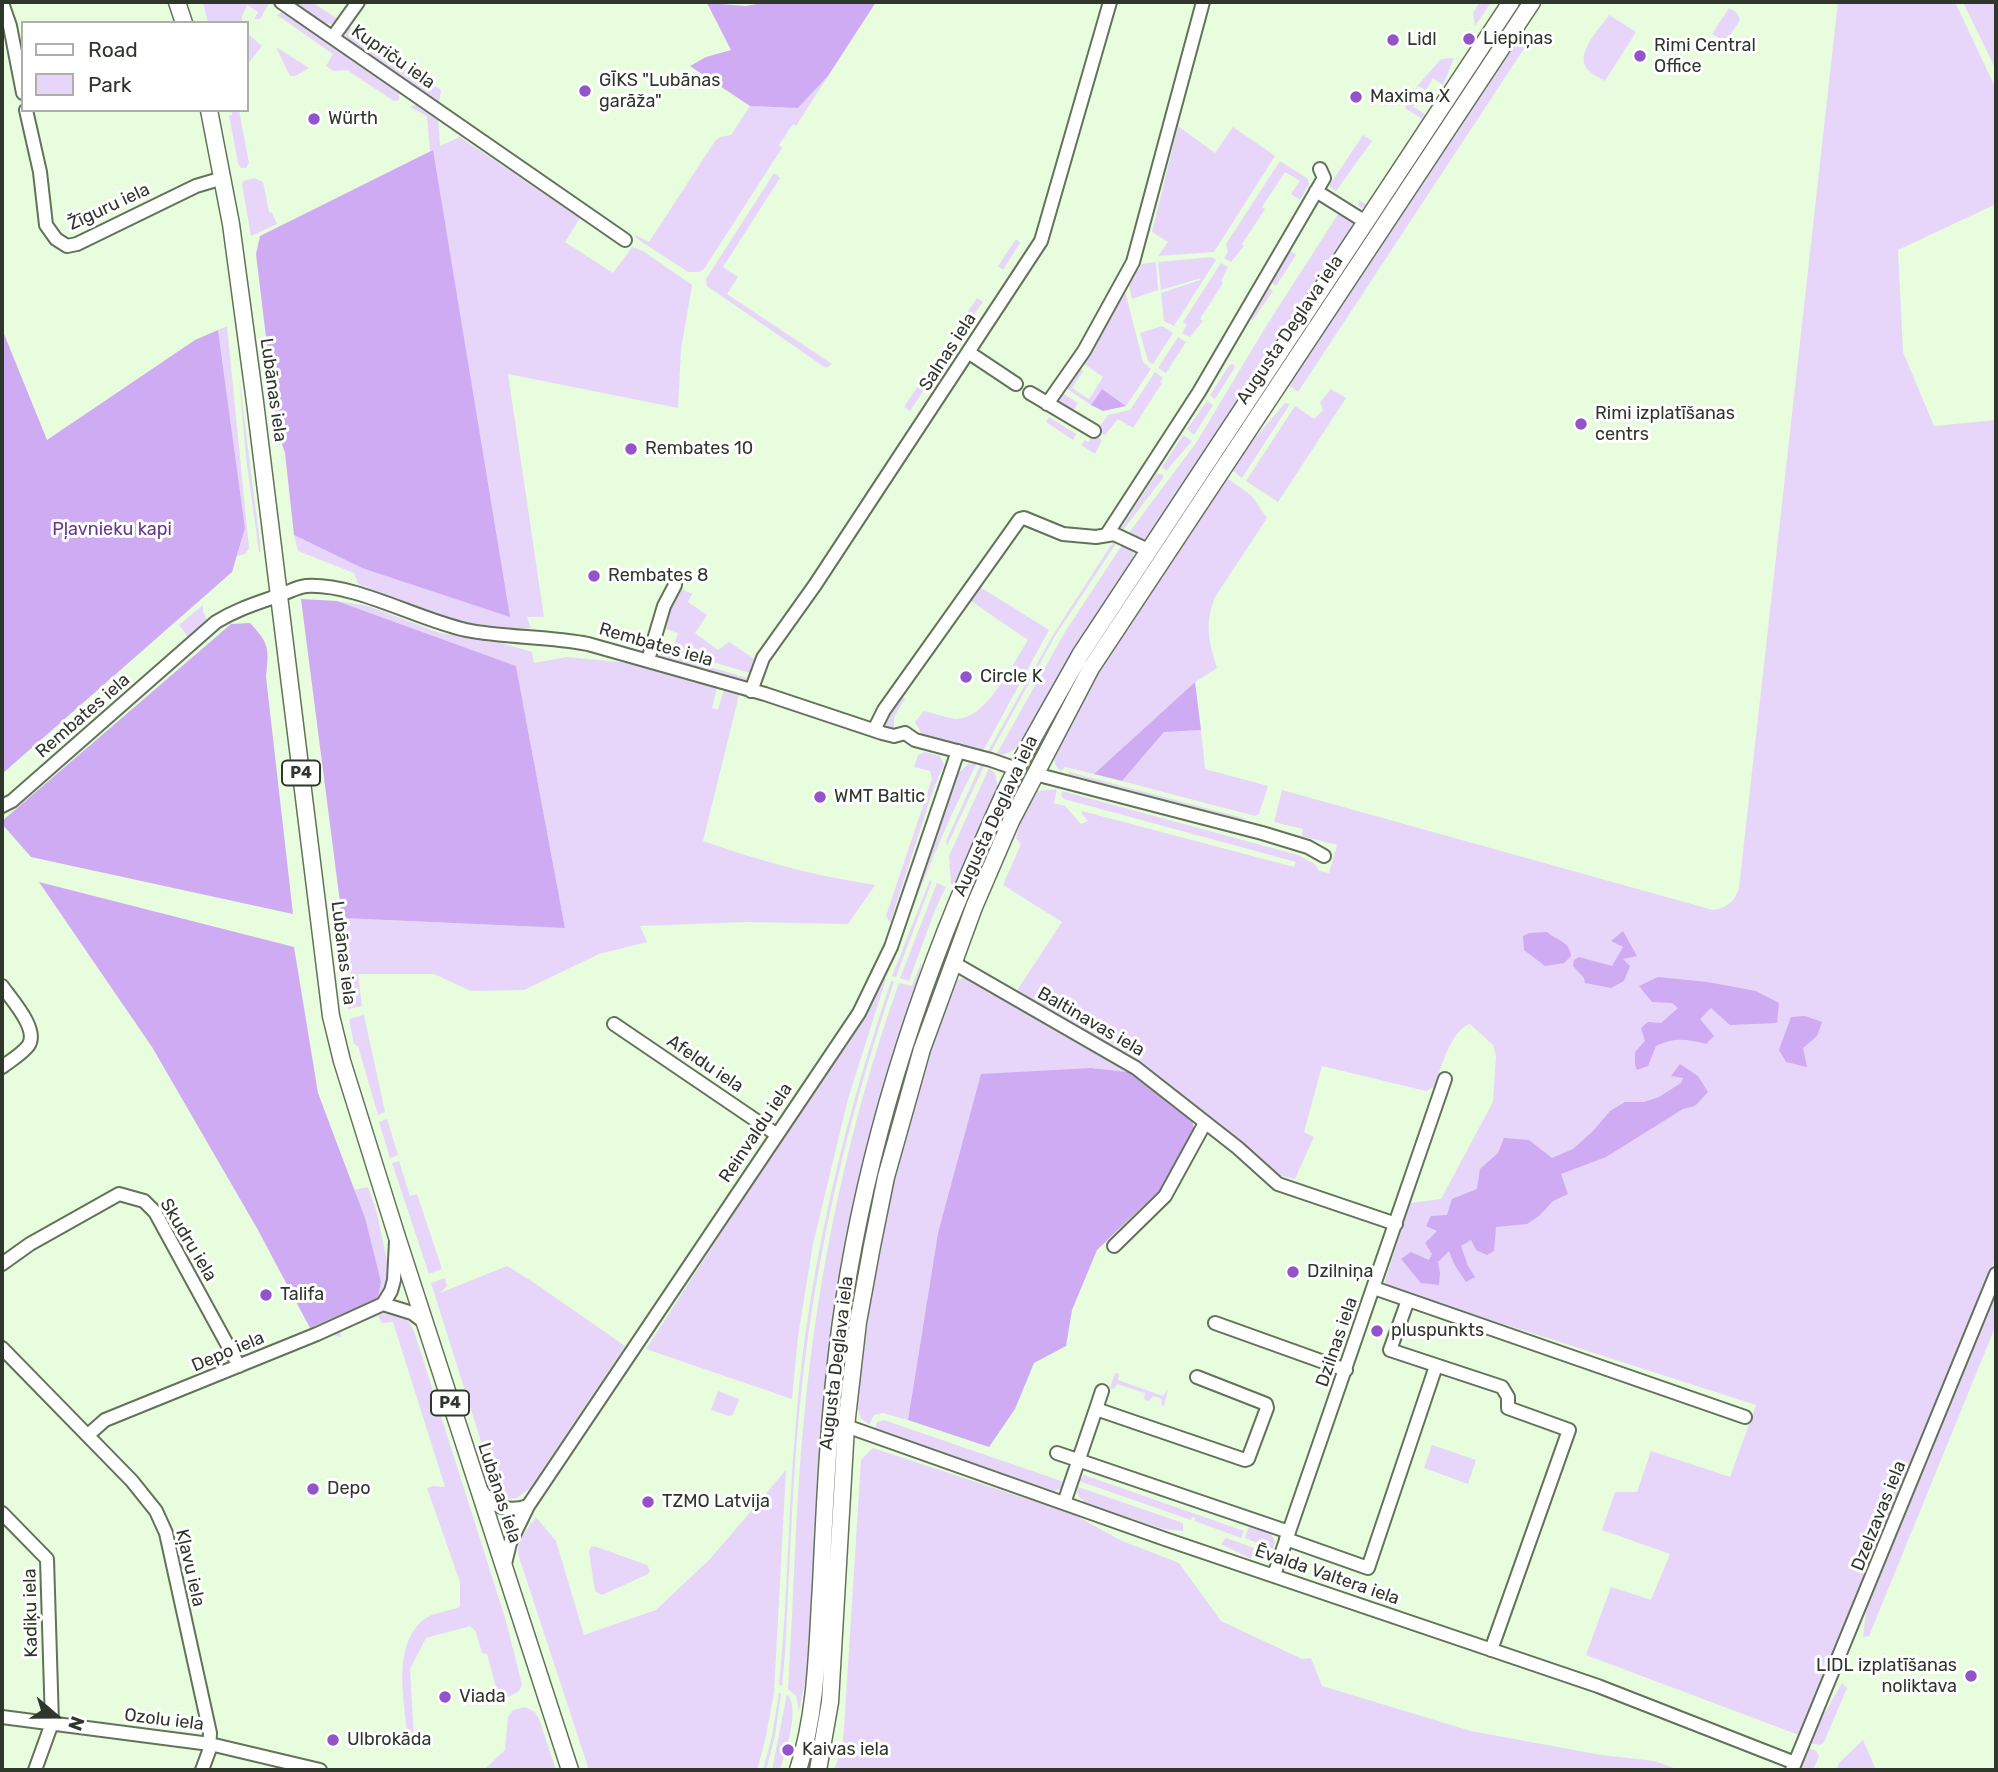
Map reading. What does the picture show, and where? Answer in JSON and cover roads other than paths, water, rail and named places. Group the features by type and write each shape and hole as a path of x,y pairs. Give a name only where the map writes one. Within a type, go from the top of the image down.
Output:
{"main road":[{"path":"177,2 183,21"},
{"name":"Augusta Deglava iela","path":"818,1770 830,1702 846,1426 858,1322 886,1177 922,1049 952,962 991,865 1096,645 1148,550 1511,2"},
{"name":"Augusta Deglava iela","path":"797,1770 809,1730 816,1667 829,1426 840,1327 869,1173 902,1056 935,957 982,843 1017,769 1096,645 1532,2"},
{"name":"Lubānas iela","path":"209,112 223,178 279,595 331,1016 342,1061 397,1237 570,1770"}],"street":[{"name":"Kupriču iela","path":"281,2 625,240"},
{"path":"333,37 358,2"},
{"name":"Salnas iela","path":"751,691 763,658 822,574 1041,241 1110,2"},
{"path":"1048,404 1084,351 1133,262 1203,2"},
{"path":"2,3 10,26 21,83"},
{"name":"Žīguru iela","path":"26,112 40,173 46,225 56,239 67,246 77,244 195,186 223,178"},
{"path":"1107,534 1222,354 1324,178 1320,169"},
{"path":"1316,191 1364,222"},
{"path":"968,352 994,376 1016,384"},
{"path":"1030,393 1094,431"},
{"path":"874,730 881,714 1020,519 1024,518 1063,534 1096,537 1107,534 1148,550"},
{"path":"648,660 664,606 675,585"},
{"name":"Rembates iela","path":"2,806 12,801 216,622 232,612 301,586 334,589 463,629 501,636 558,639 648,660 894,736 905,733 915,740 1017,769"},
{"name":"Reinvaldu iela","path":"504,1570 510,1543 528,1506 840,1042 875,983 891,947 958,751"},
{"path":"1035,774 1262,833 1308,847 1324,856"},
{"name":"Baltinavas iela","path":"952,962 1136,1068 1238,1148 1278,1184 1396,1224"},
{"path":"2,986 27,1021 32,1035 30,1044 2,1067"},
{"name":"Afeldu iela","path":"614,1024 776,1134"},
{"name":"Dzilnas iela","path":"1274,1575 1445,1079"},
{"path":"1114,1246 1165,1196 1205,1123"},
{"name":"Skudru iela","path":"2,1264 30,1244 119,1195 144,1201 155,1212 239,1366"},
{"path":"397,1237 394,1280 383,1304 412,1313 424,1322"},
{"name":"Dzelzavas iela","path":"1794,1767 1996,1274"},
{"path":"1374,1288 1745,1417"},
{"path":"1408,1300 1390,1350 1502,1387 1508,1397 1508,1408 1569,1430 1491,1650"},
{"name":"Depo iela","path":"88,1435 105,1420 383,1304"},
{"path":"1215,1323 1346,1370"},
{"name":"Kļavu iela","path":"2,1348 132,1480 156,1511 166,1533 210,1733 210,1744 202,1770"},
{"path":"1057,1453 1287,1536 1368,1569 1436,1366"},
{"path":"1096,1409 1248,1459 1267,1408 1266,1404 1197,1377"},
{"path":"1064,1503 1102,1391"},
{"name":"Ēvalda Valtera iela","path":"846,1426 1610,1691 1794,1767"},
{"path":"477,1485 489,1502 506,1509 517,1510 528,1506"},
{"name":"Kadiķu iela","path":"2,1513 47,1559 52,1723 35,1770"},
{"name":"Ozolu iela","path":"2,1717 210,1744 320,1770"},
{"path":"563,1770 565,1753"}],"place":[{"name":"Liepiņas","path":"1469,39"},
{"name":"Lidl","path":"1393,40"},
{"name":"Rimi Central Office","path":"1640,56"},
{"name":"GĪKS \"Lubānas garāža\"","path":"585,91"},
{"name":"Maxima X","path":"1356,97"},
{"name":"Würth","path":"314,119"},
{"name":"Rimi izplatīšanas centrs","path":"1581,424"},
{"name":"Rembates 10","path":"631,449"},
{"name":"Rembates 8","path":"594,576"},
{"name":"Circle K","path":"966,677"},
{"name":"WMT Baltic","path":"820,797"},
{"name":"Dzilniņa","path":"1293,1272"},
{"name":"Talifa","path":"266,1295"},
{"name":"pluspunkts","path":"1377,1331"},
{"name":"Depo","path":"313,1489"},
{"name":"TZMO Latvija","path":"648,1502"},
{"name":"LIDL izplatīšanas noliktava","path":"1971,1676"},
{"name":"Viada","path":"445,1697"},
{"name":"Ulbrokāda","path":"333,1740"},
{"name":"Kaivas iela","path":"788,1750"}],"park label":[{"name":"Pļavnieku kapi","path":"112,530"}]}
